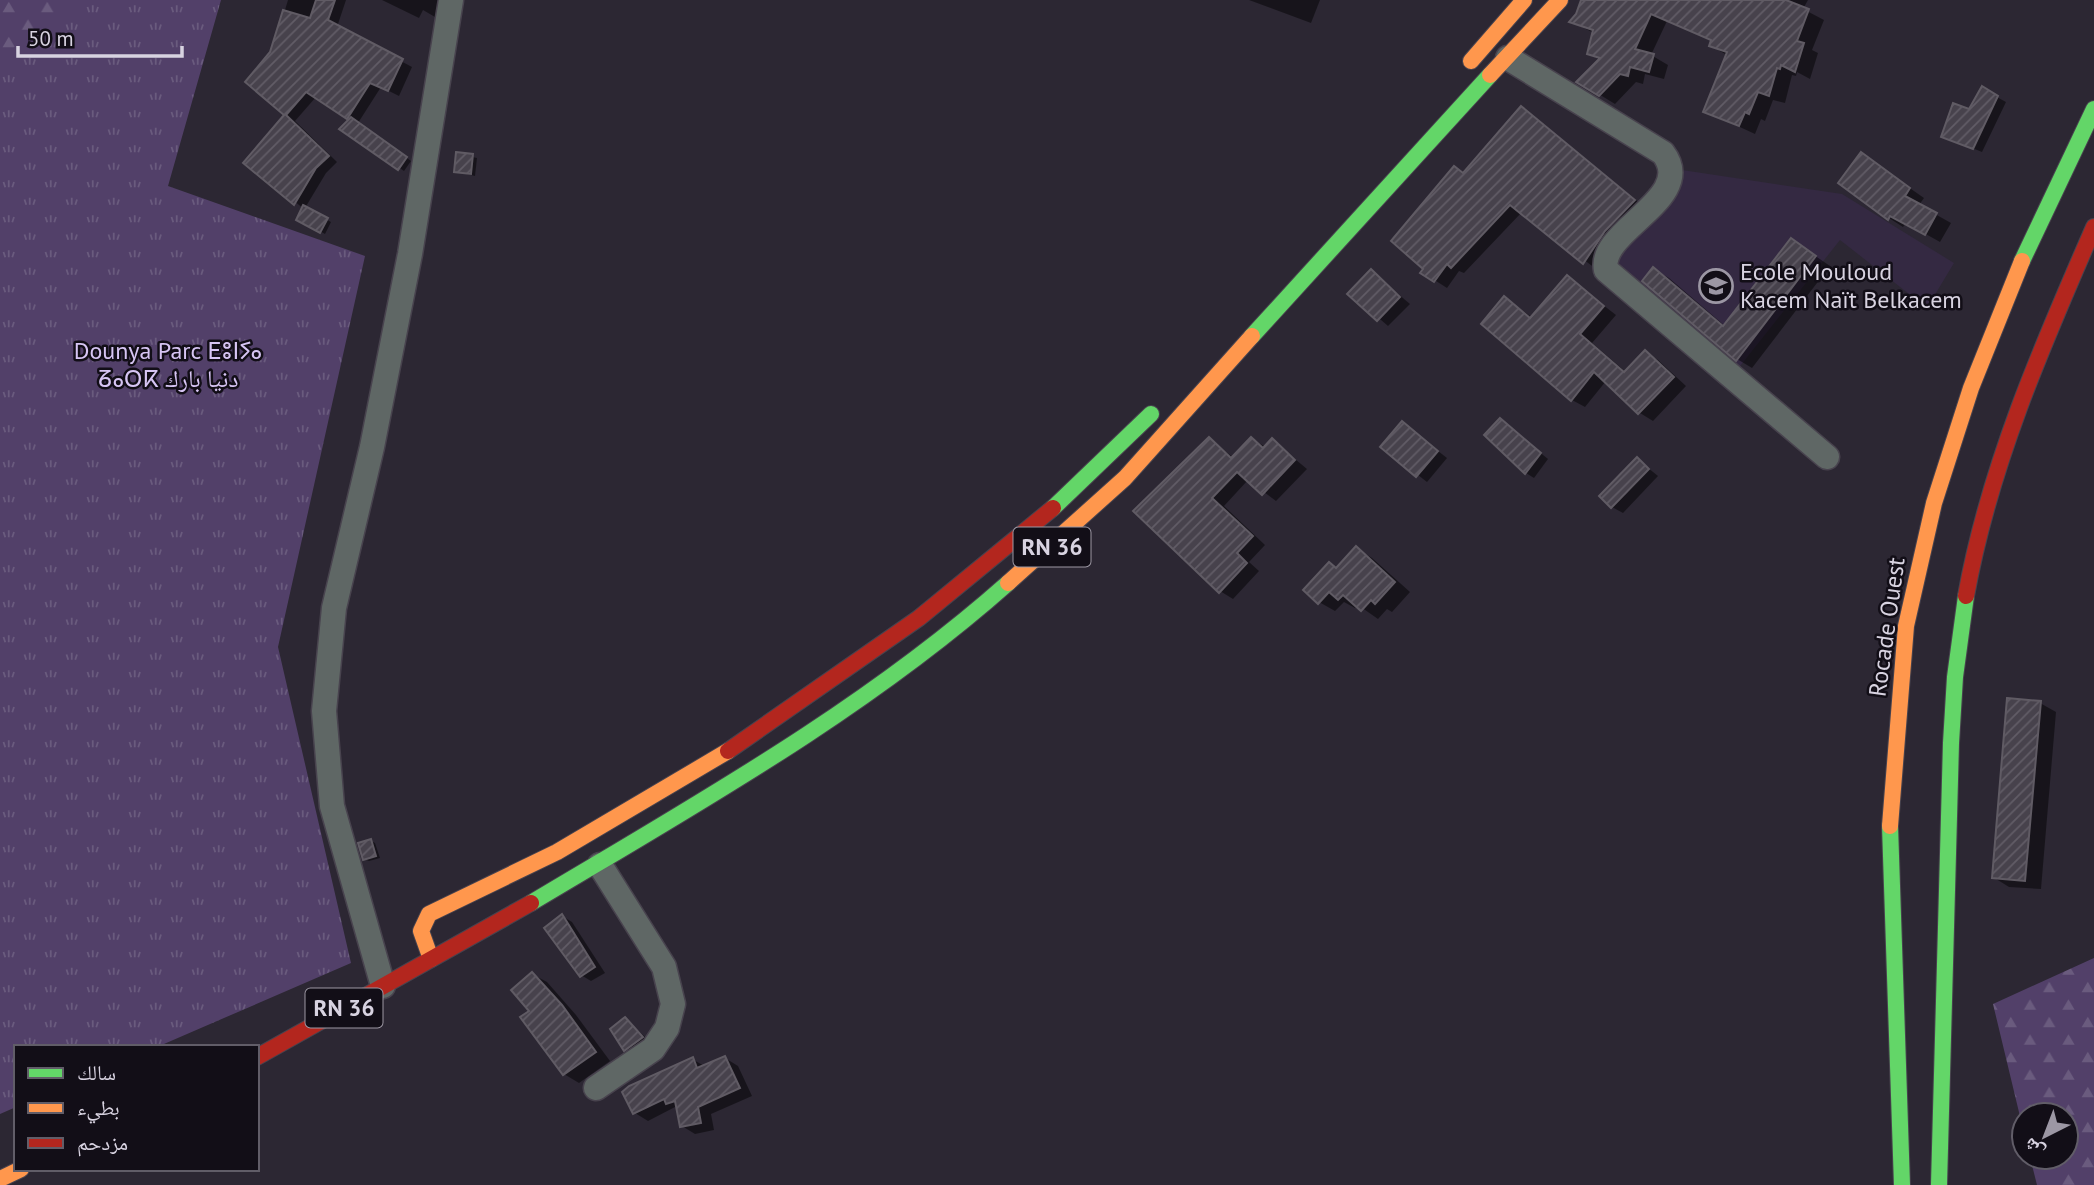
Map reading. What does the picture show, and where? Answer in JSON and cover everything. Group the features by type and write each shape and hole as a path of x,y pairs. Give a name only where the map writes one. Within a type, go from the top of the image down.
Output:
{"main road":[{"path":"1462,70 1524,0"},
{"name":"RN 36","path":"259,1056 600,864 726,787 859,699 976,611 1038,559 1125,478 1399,172 1560,0"},
{"name":"Rocade Ouest","path":"1902,1185 1890,820 1894,745 1906,626 1919,559 1953,444 1992,334 2015,276 2094,109"},
{"path":"1939,1185 1951,696 1969,579 1998,466 2040,354 2093,232"},
{"name":"RN 36","path":"431,959 421,931 429,914 474,895 587,835 663,791 805,700 882,645 998,553 1093,470 1163,401"},
{"path":"0,1179 17,1171"}],"street":[{"path":"383,986 332,806 324,711 334,608 372,447 405,279 452,0"},
{"path":"1508,58 1663,153 1671,167 1670,182 1609,251 1606,270 1827,457"},
{"path":"596,1088 653,1049 667,1028 673,1004 670,979 600,864"}],"shaded area":[{"name":"Ecole Mouloud Kacem Naït Belkacem","path":"1682,170 1842,194 1954,263 1927,308 1840,240 1733,375 1603,264"}],"green space":[{"name":"Dounya Parc ⴹⵓⵏⵢⴰ ⵒⴰⵔⴽ دنيا بارك","path":"0,0 221,0 168,186 365,256 278,647 351,963 162,1045 14,1045 14,1108 0,1114"},
{"path":"0,0 62,0 66,7 0,58"},
{"path":"2094,958 2094,1185 2037,1185 2034,1171 2080,1171 2080,1101 2016,1101 1993,1004"}],"building":[{"path":"316,0 335,0 328,20 403,59 388,91 370,83 347,119 306,92 286,115 329,156 316,168 294,205 243,163 284,115 245,82 270,52 283,10 310,18"},
{"path":"1581,0 1786,0 1809,9 1797,41 1804,43 1795,72 1781,65 1780,69 1777,68 1769,96 1758,92 1749,114 1745,112 1739,126 1703,112 1727,52 1709,46 1711,40 1651,14 1635,49 1654,54 1649,72 1630,67 1628,76 1620,74 1599,96 1576,82 1600,58 1587,54 1593,30 1569,22 1576,14"},
{"path":"1982,86 1998,96 1973,149 1941,137 1953,103 1969,109"},
{"path":"1521,106 1635,200 1605,231 1583,264 1510,205 1451,268 1447,264 1434,282 1420,273 1423,269 1391,241 1454,166 1463,173"},
{"path":"351,117 407,157 398,170 339,129"},
{"path":"456,152 473,154 471,174 454,172"},
{"path":"1861,152 1910,188 1905,196 1937,213 1925,235 1890,216 1888,220 1838,183"},
{"path":"303,205 328,218 320,233 296,220"},
{"path":"1791,238 1816,256 1736,361 1642,281 1653,267 1723,326"},
{"path":"1371,269 1400,297 1377,321 1347,294"},
{"path":"1567,275 1604,306 1580,334 1624,372 1645,350 1674,377 1638,414 1594,372 1571,401 1481,324 1504,296 1530,318"},
{"path":"1500,418 1541,453 1525,474 1484,435"},
{"path":"1402,421 1438,451 1416,477 1380,447"},
{"path":"1209,437 1231,458 1251,437 1263,448 1272,438 1295,460 1262,495 1237,472 1212,498 1253,536 1237,553 1247,563 1219,593 1133,511"},
{"path":"1637,457 1649,469 1611,508 1599,496"},
{"path":"1356,546 1395,582 1375,604 1371,600 1361,611 1343,595 1338,600 1329,592 1318,604 1303,590 1329,562 1336,568"},
{"path":"2007,698 2041,701 2025,881 1992,878"},
{"path":"371,839 376,856 363,860 358,843"},
{"path":"562,914 595,967 580,977 544,928"},
{"path":"532,972 562,1005 596,1052 563,1075 520,1017 529,1011 511,990"},
{"path":"625,1017 643,1037 624,1051 610,1029"},
{"path":"725,1056 740,1088 698,1107 701,1123 680,1127 675,1101 666,1104 664,1099 633,1114 622,1092 629,1086 693,1057 697,1068"}],"traffic: fast":[{"path":"1252,336 1490,75"},
{"path":"2022,261 2094,109"},
{"path":"1053,508 1151,414"},
{"path":"531,903 716,792 837,714 896,673 1008,583"},
{"path":"1939,1185 1951,743 1955,677 1966,596"},
{"path":"1890,826 1902,1185"}],"traffic: slow":[{"path":"1471,61 1524,0"},
{"path":"1490,75 1560,0"},
{"path":"1890,826 1906,626 1934,503 1971,388 2022,261"},
{"path":"1008,583 1125,478 1252,336"},
{"path":"431,959 421,931 429,914 557,852 728,751"},
{"path":"0,1179 17,1171"}],"traffic: jam":[{"path":"1966,596 1988,501 2003,454 2055,317 2094,227"},
{"path":"728,751 919,618 1053,508"},
{"path":"259,1056 531,903"}],"place":[{"name":"Ecole Mouloud Kacem Naït Belkacem","path":"1716,286"}]}
